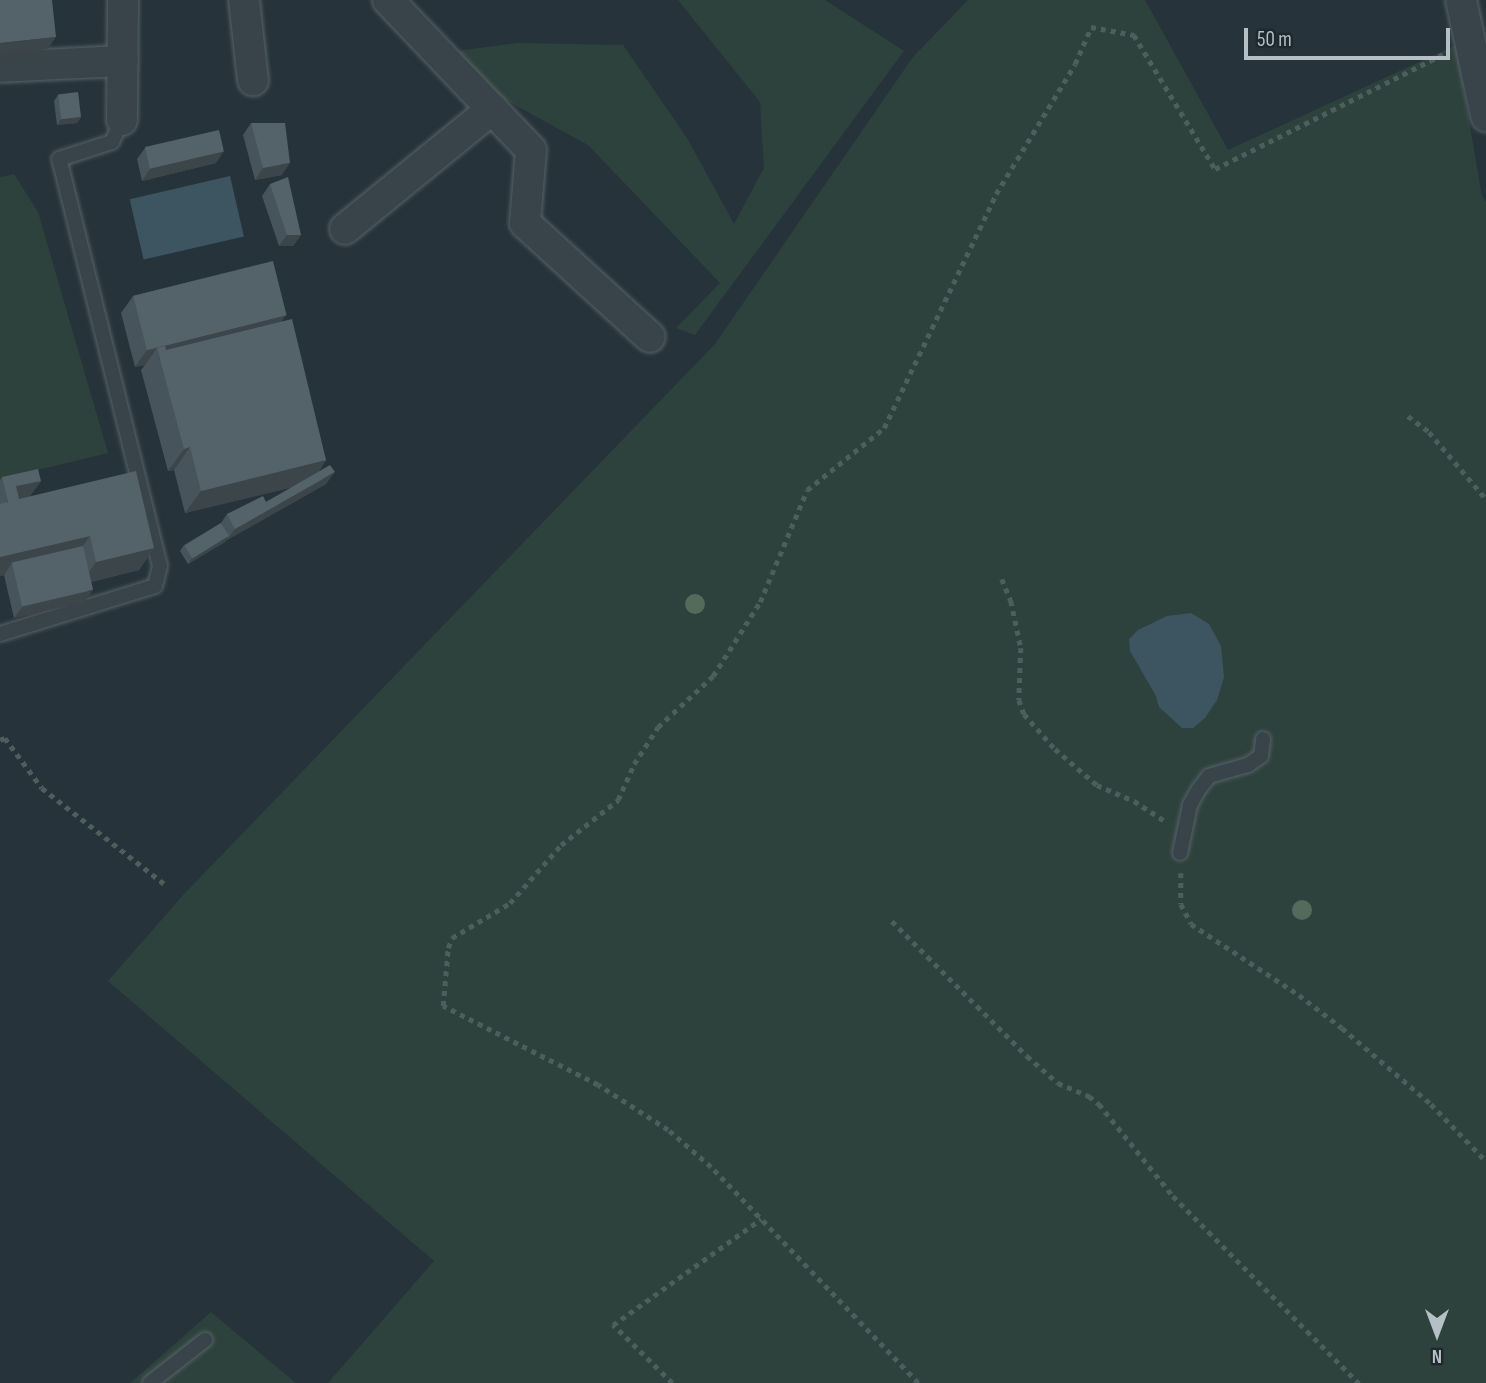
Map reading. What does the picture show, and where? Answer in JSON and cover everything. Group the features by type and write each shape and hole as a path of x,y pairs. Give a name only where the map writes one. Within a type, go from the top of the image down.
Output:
{"street":[{"path":"122,120 123,0"},
{"path":"244,0 253,80"},
{"path":"388,0 531,150 525,223 650,337"},
{"path":"1461,0 1486,116"},
{"path":"0,67 123,61"},
{"path":"345,229 492,109"}],"lane":[{"path":"0,634 155,586 160,566 59,159 113,142 122,120"},
{"path":"1180,853 1190,805 1199,789 1209,776 1248,765 1261,756 1263,740"},
{"path":"150,1383 205,1340"}],"path":[{"path":"918,1383 711,1167 668,1130 598,1085 443,1006 445,962 452,938 510,903 561,845 618,800 634,764 658,727 713,676 760,603 807,490 884,428 996,194 1075,64 1091,27 1134,35 1215,169 1469,41"},
{"path":"1408,416 1429,432 1486,499"},
{"path":"1002,579 1021,648 1019,700 1024,714 1055,749 1097,785 1134,801 1169,824 1180,853 1181,904 1191,924 1299,995 1342,1028 1431,1104 1486,1161"},
{"path":"0,740 5,738 42,788 167,886"},
{"path":"892,921 1027,1056 1058,1083 1089,1096 1099,1104 1173,1196 1359,1383"},
{"path":"672,1383 613,1325 761,1219"}],"green space":[{"path":"678,0 825,0 904,51 695,335 676,328 720,283 588,145 495,94 456,51 517,43 623,45 687,138 734,224 764,168 760,102"},
{"path":"968,0 1145,0 1228,150 1456,45 1482,196 1486,202 1486,1383 328,1383 434,1261 108,981 184,894 715,344 913,57"},
{"path":"14,174 38,212 108,453 0,479 0,177"},
{"path":"211,1312 296,1383 130,1383"}],"water":[{"path":"230,176 244,236 144,260 130,199"},
{"path":"1191,613 1209,624 1221,646 1224,677 1217,700 1205,718 1193,728 1182,728 1159,707 1156,696 1130,651 1129,639 1138,630 1167,616"}],"building":[{"path":"0,0 52,0 56,37 0,43"},
{"path":"78,92 81,117 61,119 58,94"},
{"path":"251,123 285,123 290,163 263,168"},
{"path":"219,130 224,151 150,169 145,147"},
{"path":"288,177 301,235 287,235 270,184"},
{"path":"273,261 287,315 147,350 133,296"},
{"path":"292,319 326,460 201,491 190,447 184,449 157,348 165,346 166,350"},
{"path":"330,465 335,472 235,529 227,514 263,496 266,502"},
{"path":"38,469 41,481 16,486 19,499 136,471 154,548 96,562 90,536 0,557 0,504 8,502 2,477"},
{"path":"221,523 229,536 192,559 185,546"},
{"path":"83,546 93,590 22,606 12,562"}]}
